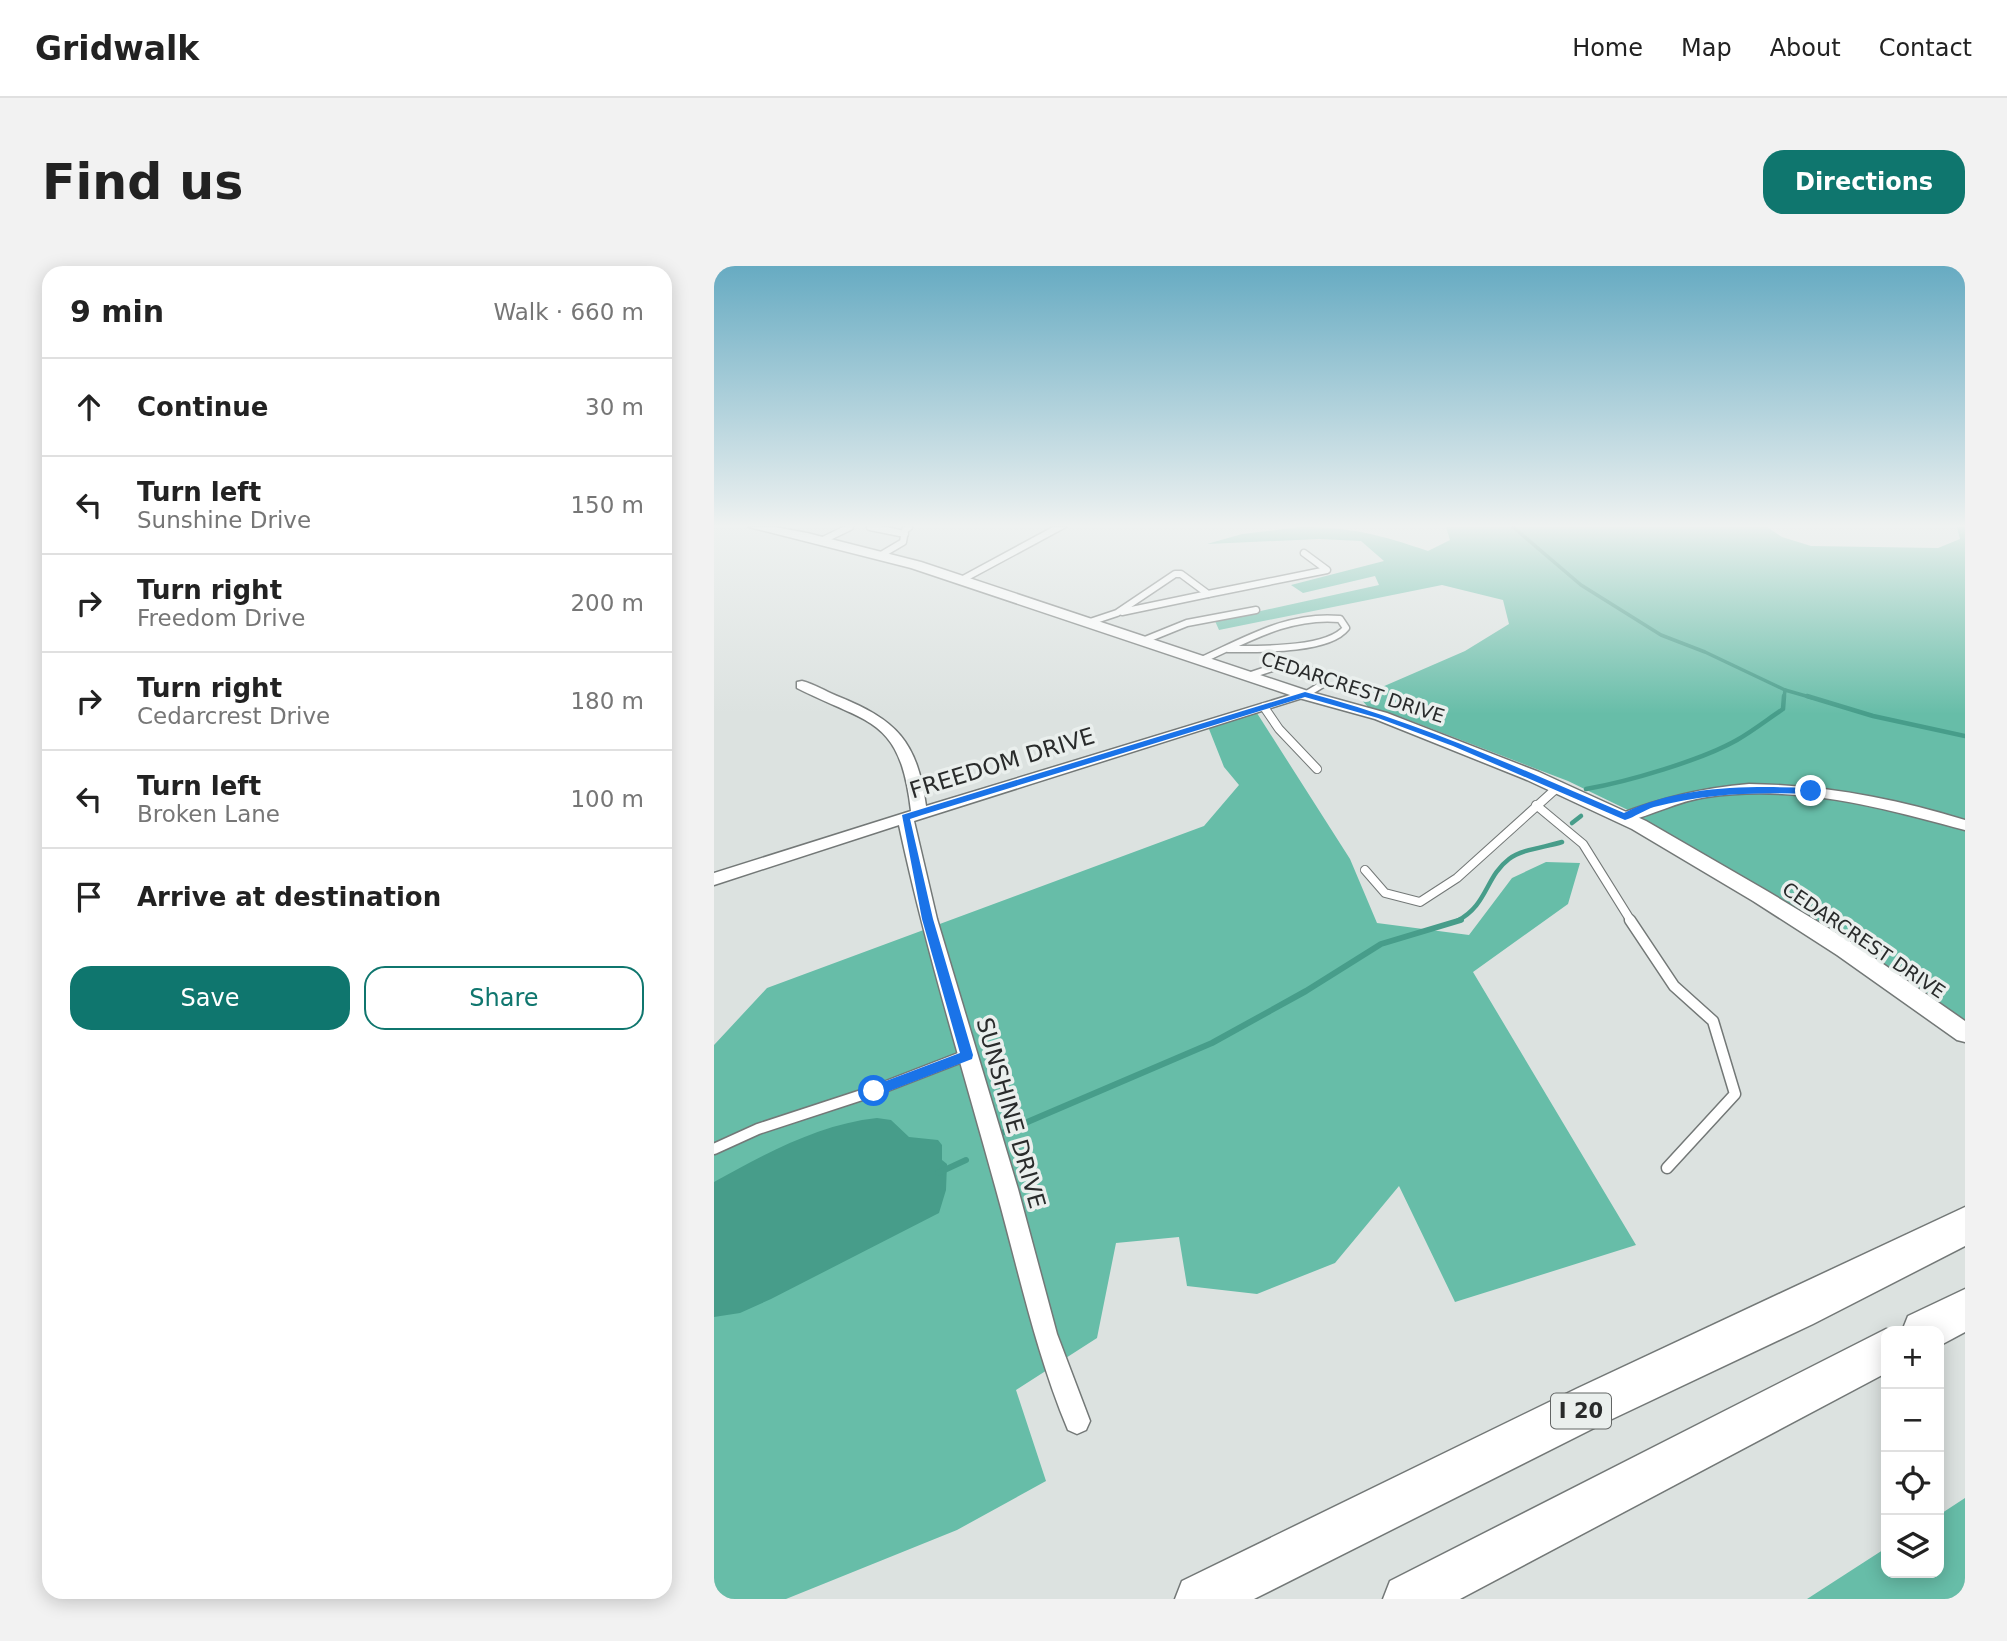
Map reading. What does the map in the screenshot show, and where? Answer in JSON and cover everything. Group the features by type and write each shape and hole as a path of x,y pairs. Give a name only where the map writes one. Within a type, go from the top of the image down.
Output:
{"highway":[{"name":"I 20","path":"1200,1599 1594,1404 1798,1309 1965,1226"},
{"path":"1933,1326 1965,1310"},
{"path":"1408,1599 1881,1353"}],"street":[{"name":"CEDARCREST DRIVE","path":"988,589 1204,659 1305,695 1413,728 1559,786 1625,817 1817,930 1965,1033"},
{"name":"SUNSHINE DRIVE","path":"802,685 874,717 886,726 907,764 928,919 1007,1189 1045,1335 1077,1421"},
{"name":"FREEDOM DRIVE","path":"714,879 912,815 1305,695"},
{"path":"1625,817 1648,806 1682,797 1784,789 1825,792 1866,800 1920,811 1965,825"}],"lane":[{"path":"1117,613 1152,589"},
{"path":"1202,589 1208,594"},
{"path":"1090,622 1117,613 1232,589"},
{"path":"1144,640 1187,623 1256,610"},
{"path":"1204,659 1242,641 1312,617 1340,619 1346,628 1339,636 1322,641 1250,650 1228,649"},
{"path":"1251,675 1282,665 1321,672 1323,684 1305,695"},
{"path":"1264,707 1279,729 1317,769"},
{"path":"1366,870 1385,893 1420,902 1457,878 1559,786"},
{"path":"1536,805 1583,844 1674,986 1713,1021 1735,1094 1667,1168"},
{"path":"714,1149 758,1129 874,1091 967,1055"}],"shaded area":[{"path":"1297,589 1319,589 1303,593"},
{"path":"1360,589 1421,589 1219,630 1215,621"},
{"path":"1459,589 1965,589 1965,1020 1827,926 1630,811 1568,781 1393,714 1368,707 1359,697 1465,651 1509,624 1503,600"},
{"path":"1255,710 1350,859 1377,923 1469,935 1512,878 1546,862 1580,863 1568,904 1473,972 1636,1245 1455,1302 1399,1186 1335,1263 1257,1294 1187,1286 1179,1237 1116,1243 1097,1338 1016,1390 1046,1481 957,1530 786,1599 714,1599 714,1045 767,988 1204,826 1239,785 1224,767 1207,724"},
{"path":"877,1118 891,1120 909,1137 938,1140 942,1145 942,1160 947,1164 946,1190 939,1213 771,1299 740,1313 714,1317 714,1182 773,1151 813,1134 855,1121"},
{"path":"1965,1498 1965,1599 1807,1599 1881,1551 1881,1578 1944,1578 1944,1512"}],"waterway":[{"path":"1588,589 1661,635 1705,652 1785,690"},
{"path":"1784,698 1785,690"},
{"path":"1785,690 1813,698"},
{"path":"1586,789 1664,769 1722,748 1783,709 1784,696"},
{"path":"1807,696 1873,716 1965,736"},
{"path":"1572,823 1581,816"},
{"path":"1457,921 1475,907 1495,874 1509,859 1562,842"},
{"path":"997,1135 1212,1043 1306,991 1381,944 1461,920"},
{"path":"938,1173 966,1160"}],"route":[{"path":"874,1091 967,1055 928,919 905,817 1305,695 1381,716 1456,744 1559,786 1625,817 1648,806 1694,795 1758,789 1811,791"}]}
